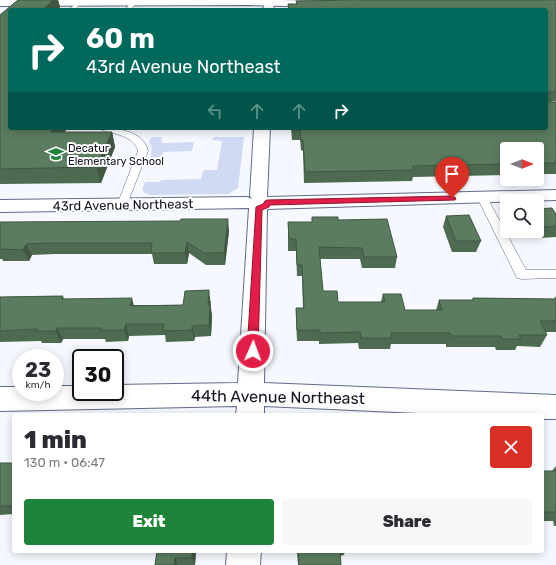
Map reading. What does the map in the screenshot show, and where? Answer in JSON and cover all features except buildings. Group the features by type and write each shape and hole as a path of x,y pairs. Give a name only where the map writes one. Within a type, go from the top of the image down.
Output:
{"street":[{"path":"0,3 75,6 335,4"},
{"path":"250,404 262,130"},
{"name":"43rd Avenue Northeast","path":"0,206 258,203 556,195"},
{"name":"44th Avenue Northeast","path":"0,399 250,404 556,407"},
{"path":"244,553 244,565"}],"lane":[{"path":"111,130 133,137 142,146 143,150 122,205"},
{"path":"482,197 522,275 556,274"}],"shaded area":[{"path":"152,137 161,137 162,143 194,142 192,151 163,152 161,158 150,159 152,148 149,141"},
{"path":"215,137 244,137 238,188 228,194 150,195 142,190 145,182 201,179 203,171 217,170 222,141 212,139"}],"place":[{"name":"Decatur Elementary School","path":"56,154"}],"route":[{"path":"253,351 258,208 266,206 267,203 452,198"}]}
